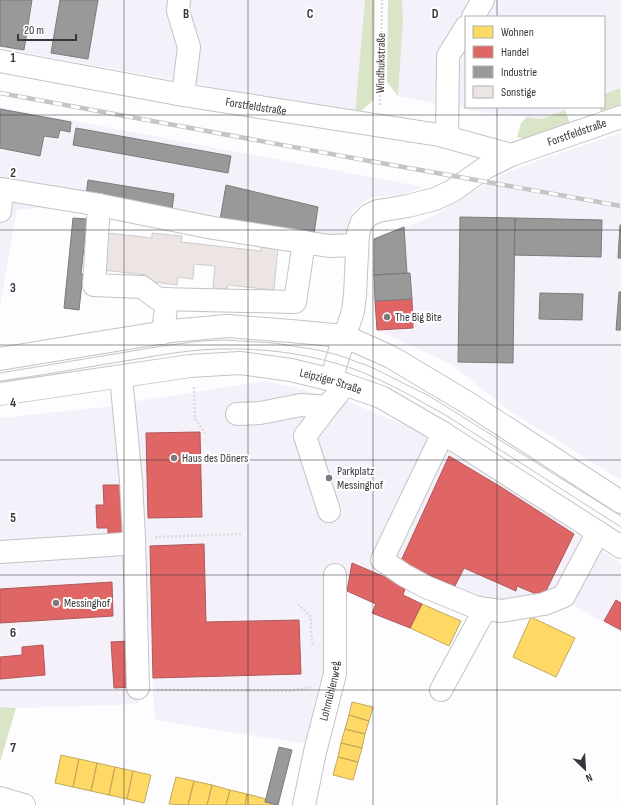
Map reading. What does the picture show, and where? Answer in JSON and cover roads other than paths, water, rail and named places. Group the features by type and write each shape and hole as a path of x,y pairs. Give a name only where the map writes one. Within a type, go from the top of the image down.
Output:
{"main road":[{"path":"179,0 178,11 189,47 182,95"},
{"path":"474,16 483,0"},
{"path":"447,137 448,56 465,29"},
{"name":"Forstfeldstraße","path":"0,61 182,95 439,135 511,155"},
{"name":"Forstfeldstraße","path":"338,382 336,363 353,312 358,233 362,222 368,215 378,211 408,206 435,199 452,191 485,168 511,155 621,117"},
{"path":"0,211 2,189 98,205 213,228 329,246 357,245"},
{"path":"98,205 94,285 142,287 158,299 295,302 304,242"},
{"path":"162,333 167,299"},
{"path":"0,359 162,333 227,326 344,336 391,357 455,395 621,502"},
{"name":"Leipziger Straße","path":"0,394 190,366 240,363 291,370 338,382 381,397 444,433 621,547"},
{"path":"121,376 132,481 138,688"},
{"path":"329,511 305,436 337,395 338,382"},
{"path":"237,414 260,413 301,405 327,407"},
{"path":"444,433 382,560 404,575 426,587 476,607 485,609 501,611 544,604 564,596 598,532"},
{"path":"0,552 110,545 134,541"},
{"name":"Lohmühlenweg","path":"304,805 315,752 335,674 335,575"},
{"path":"441,690 485,609"},
{"path":"0,798 24,805"}],"tram line":[{"path":"0,373 201,341 225,340 274,343 318,350 338,355 371,367 431,397 621,516"},
{"path":"0,381 170,354 213,349 266,350 322,359 379,379 447,416 621,527"}],"railway":[{"path":"0,93 621,206"}],"place":[{"name":"The Big Bite","path":"387,317"},
{"name":"Haus des Döners","path":"174,458"},
{"name":"Parkplatz Messinghof","path":"329,478"},
{"name":"Messinghof","path":"56,603"}]}
